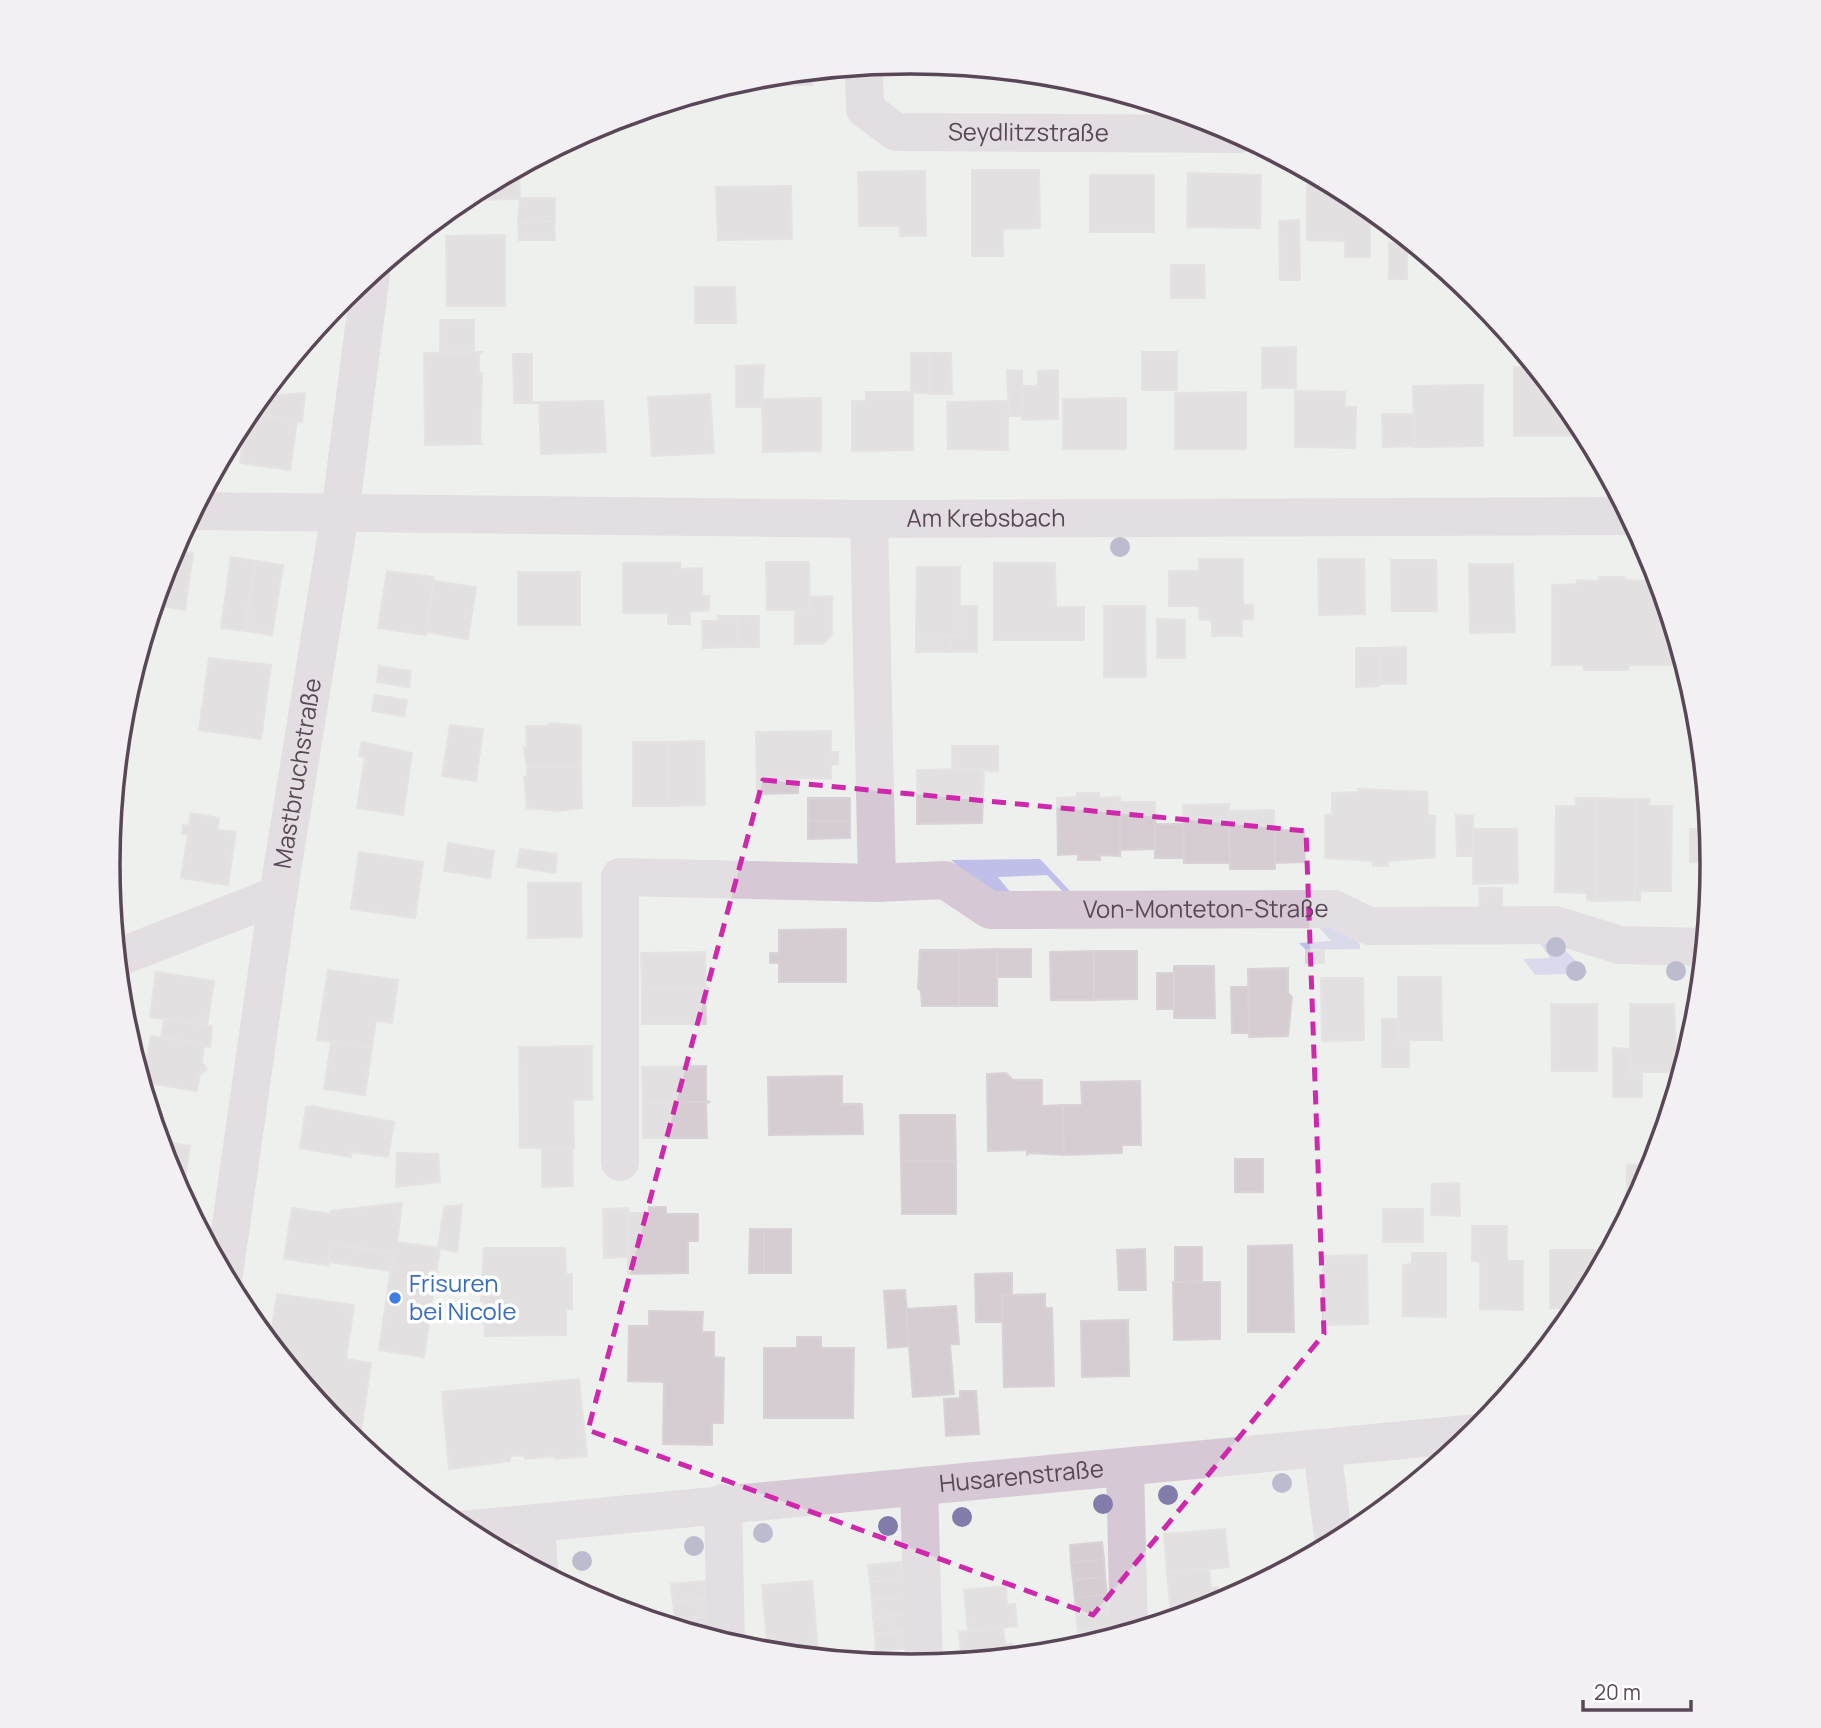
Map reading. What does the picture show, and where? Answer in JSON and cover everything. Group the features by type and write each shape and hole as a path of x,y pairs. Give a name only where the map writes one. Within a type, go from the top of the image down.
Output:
{"street":[{"name":"Seydlitzstraße","path":"864,75 865,109 896,132 1213,134"},
{"name":"Mastbruchstraße","path":"226,1259 278,895 340,513 369,289"},
{"name":"Am Krebsbach","path":"204,511 869,519 1620,516"},
{"path":"869,519 877,883"},
{"name":"Von-Monteton-Straße","path":"620,1162 620,877 877,883 945,880 990,910 1334,909 1368,926 1555,925 1620,945 1696,947"},
{"path":"126,955 278,895"},
{"name":"Husarenstraße","path":"483,1528 723,1503 1125,1468 1456,1435"},
{"path":"1322,1448 1333,1532"},
{"name":"Husarenstraße","path":"1125,1468 1129,1624"},
{"name":"Husarenstraße","path":"919,1487 924,1654"},
{"path":"723,1503 726,1632"},
{"path":"536,1524 538,1561"}],"highlighted area":[{"path":"763,780 1306,831 1324,1334 1093,1615 588,1430"}],"shaded area":[{"path":"1040,859 1071,892 1068,897 1047,875 998,877 1015,898 985,890 951,860"},
{"path":"1310,917 1332,920 1360,944 1360,949 1306,950 1299,943 1331,941"},
{"path":"1537,939 1555,940 1588,973 1535,975 1523,959 1550,958"}],"building":[{"path":"812,80 812,85 779,85"},
{"path":"972,170 1039,170 1040,228 1003,229 1003,256 972,256"},
{"path":"925,171 926,236 900,236 900,226 859,226 858,172"},
{"path":"1188,173 1261,175 1260,228 1187,227"},
{"path":"1090,175 1154,175 1154,232 1090,232"},
{"path":"519,177 520,199 483,200"},
{"path":"1307,183 1312,183 1370,221 1370,257 1345,257 1345,241 1307,240"},
{"path":"791,186 792,239 718,240 716,187"},
{"path":"520,198 555,198 555,222 518,222"},
{"path":"1299,220 1300,280 1280,280 1279,221"},
{"path":"554,221 555,240 519,240 518,222"},
{"path":"505,235 505,306 447,306 446,236"},
{"path":"1389,243 1400,244 1407,249 1407,279 1389,279"},
{"path":"1171,265 1204,265 1205,298 1171,298"},
{"path":"695,287 735,287 736,323 695,323"},
{"path":"440,320 474,320 474,352 440,353"},
{"path":"1296,347 1296,388 1262,388 1262,348"},
{"path":"482,352 479,354 479,374 482,373 480,443 483,444 425,445 424,353"},
{"path":"1142,352 1177,352 1177,390 1142,390"},
{"path":"911,353 929,353 930,394 911,392"},
{"path":"929,353 951,353 952,394 930,394"},
{"path":"513,354 532,354 532,402 540,403 514,403"},
{"path":"764,365 762,407 736,407 736,366"},
{"path":"1514,367 1525,367 1575,436 1514,436"},
{"path":"1007,370 1022,371 1022,416 1009,416"},
{"path":"1058,370 1058,419 1022,420 1022,386 1038,386 1038,371"},
{"path":"1483,385 1483,446 1414,447 1413,386"},
{"path":"1295,391 1345,392 1345,407 1356,407 1355,448 1295,447"},
{"path":"866,392 913,392 913,450 852,451 852,401 866,401"},
{"path":"1246,392 1246,449 1175,449 1175,393"},
{"path":"305,393 302,422 260,415 274,395"},
{"path":"710,394 714,453 652,456 648,397"},
{"path":"821,398 821,451 763,452 762,399"},
{"path":"1126,398 1126,449 1063,449 1063,399"},
{"path":"603,401 606,452 541,454 539,402"},
{"path":"1008,401 1008,450 948,449 947,402"},
{"path":"1382,414 1413,414 1414,446 1383,447"},
{"path":"260,415 297,421 290,470 240,463 243,441"},
{"path":"184,552 193,553 185,610 163,606"},
{"path":"231,557 256,561 245,631 221,628"},
{"path":"1199,559 1243,559 1243,605 1253,605 1253,619 1242,619 1242,636 1212,636 1212,620 1200,620 1199,606 1169,606 1169,571 1199,571"},
{"path":"1318,559 1364,559 1365,614 1319,615"},
{"path":"1391,560 1436,560 1437,611 1392,611"},
{"path":"256,561 283,565 272,635 245,631"},
{"path":"766,562 809,562 810,610 767,610"},
{"path":"623,563 680,563 680,569 702,568 702,596 709,596 709,610 690,612 690,624 668,624 668,613 623,613"},
{"path":"994,563 1055,563 1056,607 1084,607 1084,640 994,640"},
{"path":"1469,564 1513,564 1515,632 1470,633"},
{"path":"917,567 960,567 960,636 945,636 943,640 921,640 916,636"},
{"path":"387,571 434,577 426,635 378,628"},
{"path":"518,572 580,572 580,625 518,625"},
{"path":"1599,577 1624,577 1625,580 1646,581 1646,585 1650,585 1672,651 1672,665 1629,665 1628,670 1584,670 1584,665 1552,665 1552,585 1577,584 1577,580 1599,581"},
{"path":"434,581 476,587 468,639 426,632"},
{"path":"832,596 832,634 823,644 795,644 795,610 810,610 810,597"},
{"path":"960,606 977,606 977,652 950,652 950,636 960,636"},
{"path":"1104,606 1145,606 1146,677 1104,677"},
{"path":"718,616 738,616 738,647 703,648 702,621 719,621"},
{"path":"738,616 759,616 759,647 738,647"},
{"path":"1157,619 1185,620 1185,658 1157,658"},
{"path":"916,636 921,640 943,640 945,636 950,636 950,652 916,652"},
{"path":"1406,647 1406,684 1379,684 1379,648"},
{"path":"1356,648 1379,648 1379,686 1356,687"},
{"path":"209,658 271,665 261,739 199,730"},
{"path":"379,666 411,671 409,687 377,682"},
{"path":"375,695 407,700 404,716 372,711"},
{"path":"550,723 581,726 581,767 527,767 524,747 527,747 526,726 547,726"},
{"path":"450,725 483,729 476,781 442,776"},
{"path":"831,731 831,752 838,752 838,764 831,765 831,779 798,778 798,793 757,794 756,732"},
{"path":"704,741 705,805 669,806 668,742"},
{"path":"362,742 412,753 403,815 357,808 365,757 359,756"},
{"path":"633,742 668,742 669,806 633,806"},
{"path":"952,746 998,746 998,771 952,769"},
{"path":"527,767 581,767 582,808 558,811 527,808 524,777 527,777"},
{"path":"981,769 984,775 982,823 917,824 917,770"},
{"path":"1358,789 1427,792 1428,816 1435,816 1435,857 1388,861 1388,866 1373,866 1373,861 1325,858 1325,815 1332,815 1332,793 1359,792"},
{"path":"1077,793 1099,793 1099,798 1120,797 1120,856 1100,855 1100,860 1078,860 1078,854 1058,855 1057,798 1077,797"},
{"path":"808,798 850,798 850,821 808,821"},
{"path":"1576,798 1595,798 1595,901 1587,900 1587,893 1555,892 1556,806 1576,806"},
{"path":"1595,798 1636,799 1635,900 1595,901"},
{"path":"1636,799 1650,799 1649,806 1672,806 1671,891 1640,891 1640,901 1635,900"},
{"path":"1120,802 1155,802 1156,849 1120,850"},
{"path":"1229,804 1230,863 1184,863 1183,805"},
{"path":"1274,810 1275,869 1230,869 1229,811"},
{"path":"191,813 219,818 217,830 236,832 228,885 181,878 188,834 182,834 183,825 189,826"},
{"path":"1456,815 1473,816 1473,856 1457,856"},
{"path":"808,821 850,821 850,838 808,839"},
{"path":"1155,824 1183,824 1184,858 1155,858"},
{"path":"1473,829 1517,829 1518,883 1473,884"},
{"path":"1690,829 1700,829 1701,862 1690,862"},
{"path":"1275,830 1304,830 1305,862 1275,863"},
{"path":"448,843 494,851 490,878 444,871"},
{"path":"520,849 557,854 555,873 517,867"},
{"path":"359,852 423,862 415,918 351,909"},
{"path":"528,883 581,883 582,937 528,938"},
{"path":"1479,888 1502,888 1502,908 1480,908"},
{"path":"846,929 846,982 779,982 779,963 770,963 770,953 779,953 779,930"},
{"path":"997,949 997,1006 959,1006 959,950"},
{"path":"997,949 1031,949 1031,977 997,977"},
{"path":"920,950 959,950 959,1006 922,1006 921,991 918,988"},
{"path":"1306,950 1324,950 1324,963 1306,963"},
{"path":"1094,951 1094,1000 1051,1000 1050,952"},
{"path":"1094,951 1137,951 1137,999 1094,1000"},
{"path":"705,952 706,987 709,988 642,988 641,953"},
{"path":"1174,966 1214,966 1215,1018 1174,1018"},
{"path":"1288,968 1288,993 1292,997 1288,1036 1249,1037 1248,969"},
{"path":"328,970 398,980 392,1023 376,1021 372,1047 317,1040"},
{"path":"156,972 214,981 207,1026 150,1017"},
{"path":"1157,973 1174,973 1174,1009 1157,1009"},
{"path":"1398,977 1441,977 1442,1040 1398,1040"},
{"path":"1321,978 1363,978 1364,1040 1322,1041"},
{"path":"1231,987 1248,987 1249,1033 1232,1033"},
{"path":"642,988 709,988 705,989 706,1024 642,1024"},
{"path":"1551,1004 1597,1004 1597,1071 1552,1071"},
{"path":"1630,1004 1674,1004 1676,1053 1673,1052 1673,1072 1630,1072"},
{"path":"164,1019 212,1026 210,1047 161,1038"},
{"path":"1382,1019 1398,1019 1398,1040 1409,1040 1409,1067 1382,1067"},
{"path":"151,1036 204,1044 202,1062 207,1069 200,1074 197,1091 151,1084 145,1059 147,1059"},
{"path":"331,1042 372,1047 365,1095 324,1089"},
{"path":"592,1046 592,1100 573,1100 574,1148 520,1148 519,1047"},
{"path":"1613,1048 1630,1049 1630,1072 1642,1072 1642,1097 1613,1097"},
{"path":"706,1066 706,1101 710,1102 643,1103 642,1067"},
{"path":"1006,1073 1013,1080 1042,1080 1042,1106 1063,1105 1064,1155 1027,1155 1027,1150 988,1151 987,1074"},
{"path":"842,1076 842,1104 862,1104 863,1134 769,1135 768,1077"},
{"path":"1140,1081 1141,1145 1122,1145 1122,1153 1064,1155 1063,1105 1082,1105 1081,1082"},
{"path":"710,1102 706,1103 707,1138 643,1138 643,1103"},
{"path":"306,1107 394,1122 388,1157 352,1152 351,1157 300,1148"},
{"path":"900,1115 955,1115 956,1161 901,1161"},
{"path":"171,1143 190,1146 185,1178"},
{"path":"542,1148 572,1148 573,1186 542,1187"},
{"path":"397,1153 438,1154 440,1182 396,1187"},
{"path":"1235,1159 1263,1159 1263,1192 1235,1192"},
{"path":"901,1161 956,1161 956,1214 902,1214"},
{"path":"1627,1165 1642,1165 1627,1196"},
{"path":"1459,1183 1460,1216 1431,1215 1432,1184"},
{"path":"402,1203 397,1242 440,1248 424,1357 379,1350 393,1253 331,1244 328,1265 284,1259 292,1208 330,1214 331,1211"},
{"path":"462,1205 457,1252 438,1248 444,1207"},
{"path":"649,1207 666,1207 666,1214 698,1214 698,1241 688,1241 688,1273 628,1274 628,1213 649,1213"},
{"path":"628,1208 628,1257 604,1258 603,1209"},
{"path":"1383,1209 1423,1209 1423,1242 1383,1242"},
{"path":"1472,1226 1507,1226 1507,1261 1523,1261 1523,1310 1480,1309 1480,1261 1472,1261"},
{"path":"750,1229 764,1229 764,1273 749,1273"},
{"path":"764,1229 791,1229 791,1273 764,1273"},
{"path":"331,1244 393,1253 391,1271 329,1262"},
{"path":"1292,1245 1294,1332 1248,1332 1248,1246"},
{"path":"1175,1247 1202,1247 1202,1281 1175,1282"},
{"path":"484,1248 565,1248 566,1274 572,1274 572,1309 566,1309 566,1335 485,1336 484,1301 481,1301"},
{"path":"1145,1249 1146,1290 1119,1290 1117,1250"},
{"path":"1550,1250 1600,1250 1564,1308 1550,1308"},
{"path":"1412,1253 1446,1253 1446,1317 1403,1316 1403,1265 1412,1264"},
{"path":"1367,1255 1368,1324 1323,1325 1323,1256"},
{"path":"1012,1273 1012,1295 1002,1295 1003,1322 976,1322 975,1274"},
{"path":"1173,1282 1220,1282 1220,1339 1174,1340"},
{"path":"905,1290 910,1346 888,1348 884,1291"},
{"path":"277,1294 354,1305 346,1359 371,1363 361,1431 316,1385 272,1330"},
{"path":"1045,1294 1045,1308 1052,1308 1054,1386 1004,1387 1002,1295"},
{"path":"956,1306 959,1344 950,1344 954,1394 913,1397 906,1309"},
{"path":"649,1311 703,1312 702,1332 714,1332 714,1357 724,1358 723,1423 712,1423 712,1445 663,1444 664,1382 628,1381 629,1326 649,1326"},
{"path":"1128,1320 1129,1376 1082,1377 1081,1321"},
{"path":"797,1337 821,1337 821,1348 854,1348 853,1418 764,1418 764,1348 797,1348"},
{"path":"579,1379 587,1456 525,1459 524,1455 510,1456 510,1461 449,1469 442,1392"},
{"path":"960,1391 976,1391 979,1434 946,1436 944,1399 960,1398"},
{"path":"1225,1529 1229,1567 1167,1573 1164,1534"},
{"path":"1102,1542 1104,1559 1071,1563 1070,1545"},
{"path":"1104,1559 1105,1577 1073,1580 1071,1563"},
{"path":"901,1562 903,1579 870,1582 868,1565"},
{"path":"1209,1569 1211,1588 1218,1587 1219,1592 1171,1611 1167,1573"},
{"path":"1105,1577 1107,1594 1075,1598 1073,1580"},
{"path":"903,1579 904,1597 872,1600 870,1582"},
{"path":"704,1581 706,1599 673,1602 671,1584"},
{"path":"812,1581 818,1649 767,1641 762,1585"},
{"path":"1006,1586 1007,1605 1015,1604 1017,1626 968,1631 964,1590"},
{"path":"1107,1594 1109,1612 1076,1615 1075,1598"},
{"path":"904,1597 906,1614 873,1617 872,1600"},
{"path":"706,1599 707,1616 675,1619 673,1602"},
{"path":"1109,1612 1111,1629 1078,1632 1076,1615"},
{"path":"906,1614 907,1631 875,1634 873,1617"},
{"path":"707,1616 708,1629 706,1628 676,1619"},
{"path":"1003,1628 1005,1644 1012,1644 1012,1648 961,1653 959,1632"},
{"path":"907,1631 909,1648 876,1651 875,1634"}],"place":[{"name":"Frisuren bei Nicole","path":"395,1298"}]}
